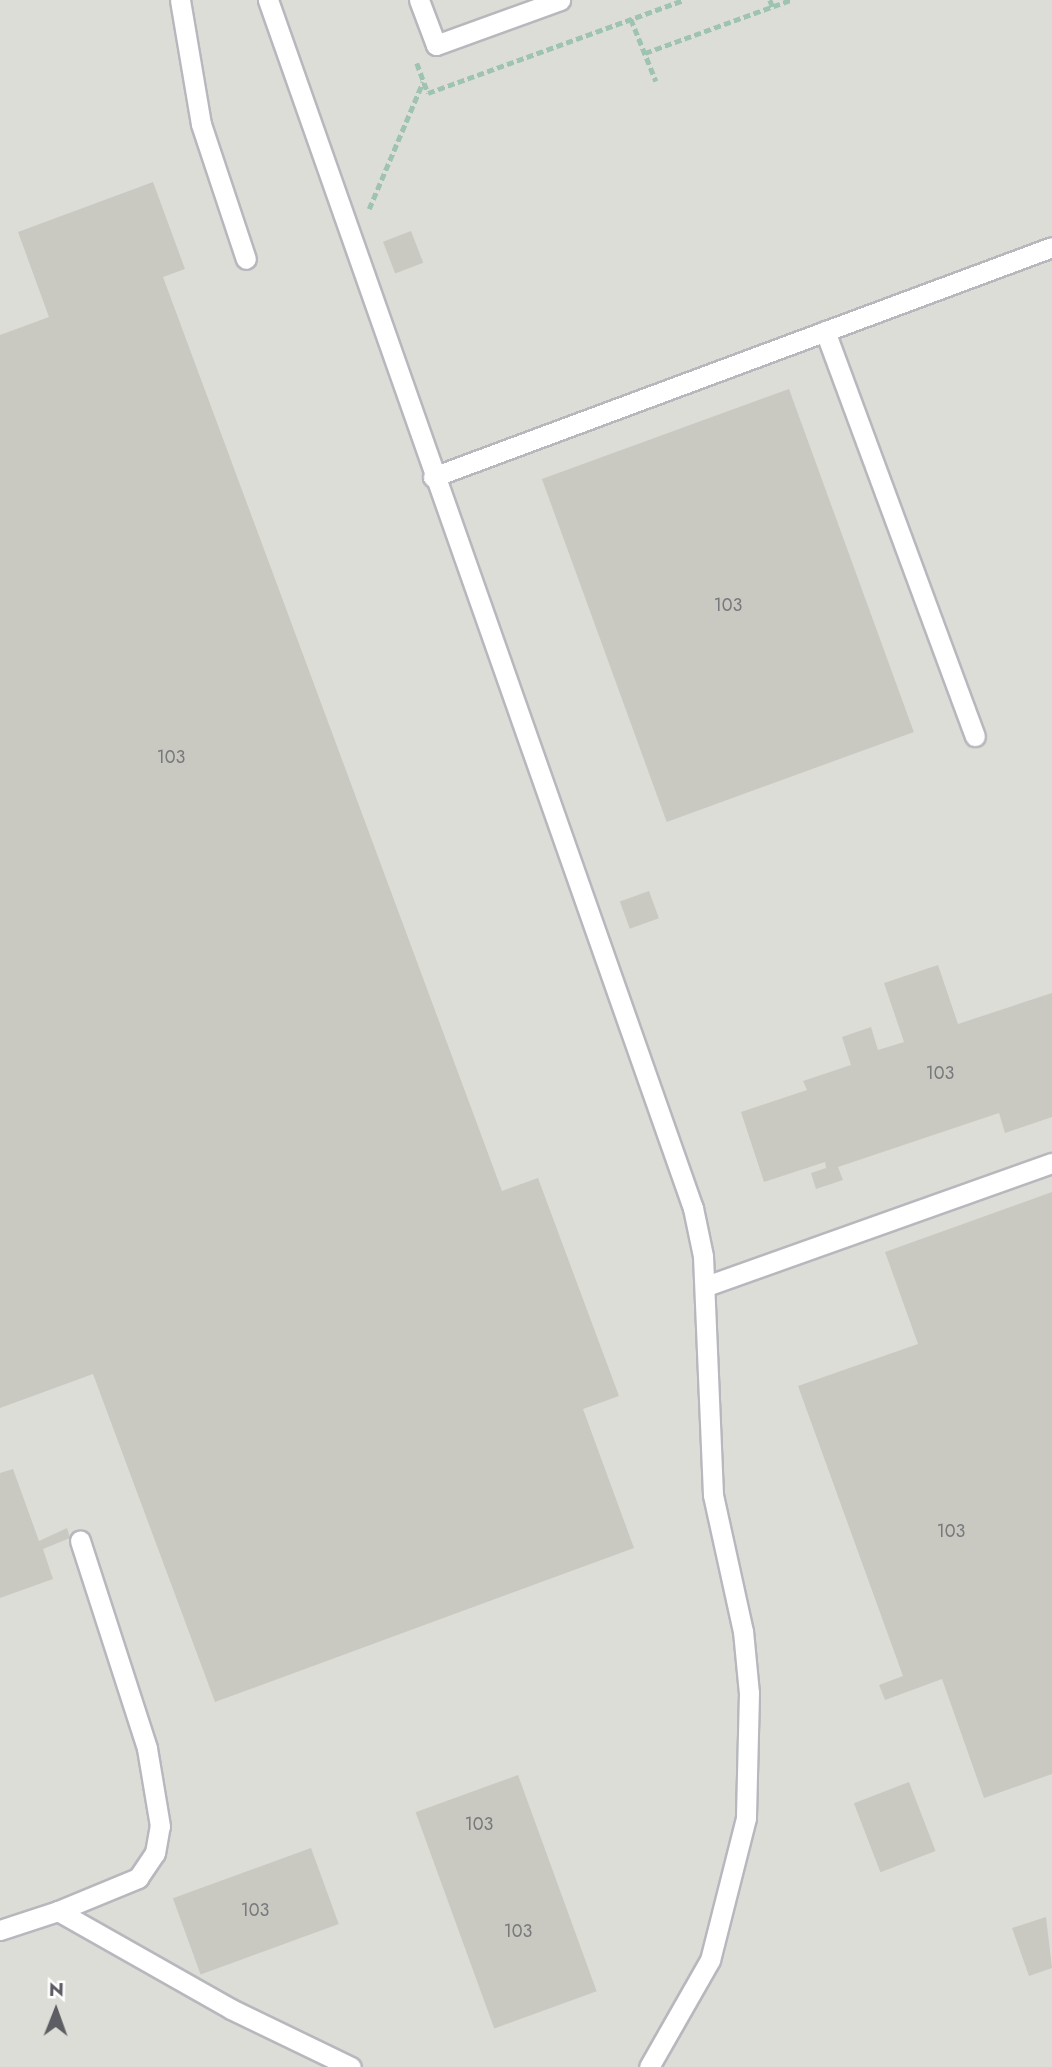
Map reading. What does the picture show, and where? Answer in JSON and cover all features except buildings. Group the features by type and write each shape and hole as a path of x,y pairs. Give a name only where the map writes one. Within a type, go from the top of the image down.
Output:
{"lane":[{"path":"180,0 201,124 246,259"},
{"path":"268,0 433,477 693,1208 706,1286 713,1494 743,1631 749,1693 746,1818 710,1960 649,2067"},
{"path":"419,0 436,46 560,0"},
{"path":"433,477 1052,247"},
{"path":"825,331 975,736"},
{"path":"706,1286 1052,1163"},
{"path":"0,1930 58,1912 138,1878 155,1853 160,1826 146,1748 80,1541"},
{"path":"58,1912 231,2009 351,2067"}],"path":[{"path":"415,58 428,93 683,0"},
{"path":"770,0 773,7"},
{"path":"645,53 791,0"},
{"path":"631,19 656,81"},
{"path":"353,247 423,82"}],"shaded area":[{"path":"0,0 1052,0 1052,2067 0,2067"}]}
